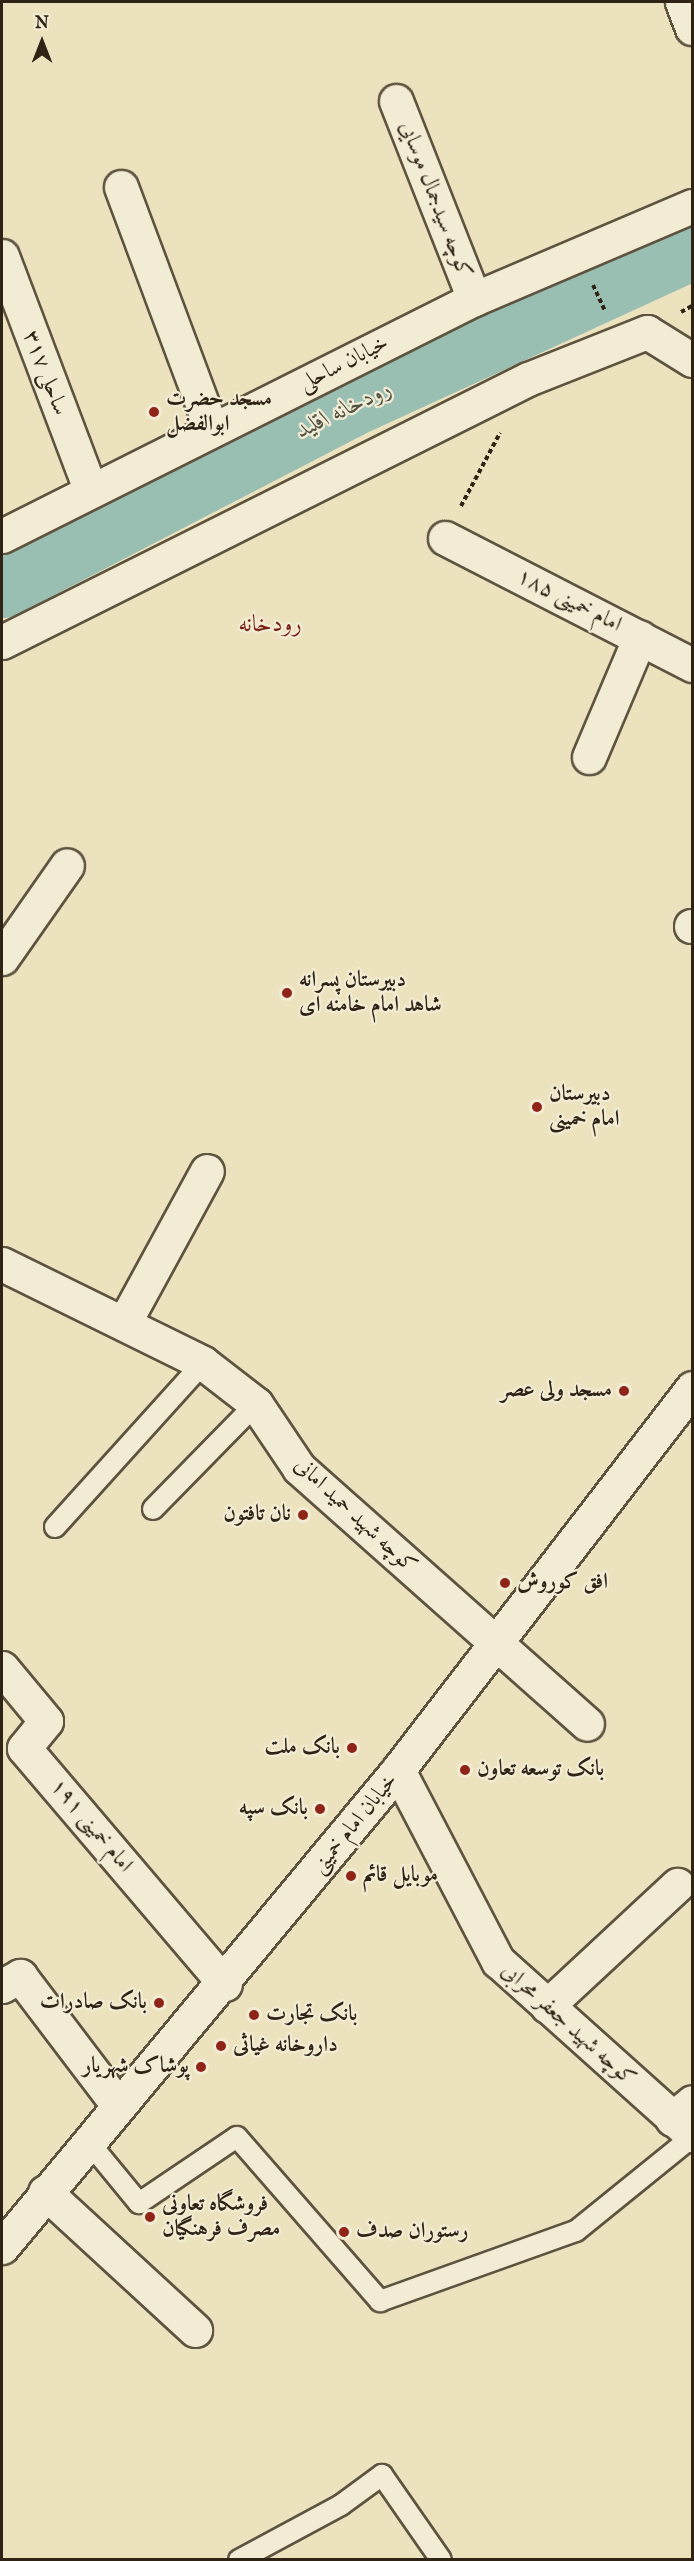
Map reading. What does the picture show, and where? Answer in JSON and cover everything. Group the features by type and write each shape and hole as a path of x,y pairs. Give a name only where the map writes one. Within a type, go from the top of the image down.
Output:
{"street":[{"path":"682,2 693,28"},
{"name":"کوچه سیدجمال موسایی","path":"396,101 474,299"},
{"path":"121,187 212,430"},
{"name":"خیابان ساحلی","path":"5,527 212,430 474,299 693,206"},
{"name":"ساحلی ۳۱۷","path":"2,256 90,489"},
{"path":"2,642 528,379 647,332 693,360"},
{"name":"امام خمینی ۱۸۵","path":"445,538 693,665"},
{"path":"589,757 640,637"},
{"path":"2,958 67,865"},
{"path":"124,1323 207,1171"},
{"name":"کوچه شهید حمید امانی","path":"2,1264 203,1363 256,1404 299,1468 587,1724"},
{"name":"خیابان امام خمینی","path":"2,2247 117,2104 225,1984 398,1770 693,1388"},
{"name":"امام خمینی ۱۹۱","path":"2,1668 46,1721 24,1748 225,1984"},
{"name":"کوچه شهید جعفر محرابی","path":"398,1770 498,1961 547,2006 687,2123"},
{"path":"547,2006 677,1884"},
{"path":"2,1986 20,1976 117,2104"},
{"path":"45,2192 195,2330"}],"lane":[{"path":"55,1527 203,1363"},
{"path":"153,1509 256,1404"},
{"path":"87,2140 139,2203 237,2137 380,2301 576,2231 687,2123"},
{"path":"239,2559 341,2505 382,2475 441,2559"}],"path":[{"path":"593,285 607,316"},
{"path":"445,538 528,379"}],"waterway":[{"name":"رودخانه اقلید","path":"2,586 349,406 692,248"}],"place":[{"name":"مسجد حضرت ابوالفضل","path":"154,412"},
{"name":"دبیرستان پسرانه شاهد امام خامنه ای","path":"287,993"},
{"name":"دبیرستان امام خمینی","path":"537,1107"},
{"name":"مسجد ولی عصر","path":"624,1391"},
{"name":"نان تافتون","path":"303,1515"},
{"name":"افق کوروش","path":"505,1583"},
{"name":"بانک ملت","path":"352,1748"},
{"name":"بانک توسعه تعاون","path":"465,1770"},
{"name":"بانک سپه","path":"320,1809"},
{"name":"موبایل قائم","path":"351,1876"},
{"name":"بانک صادرات","path":"159,2003"},
{"name":"بانک تجارت","path":"254,2015"},
{"name":"داروخانه غیاثی","path":"221,2046"},
{"name":"پوشاک شهریار","path":"201,2067"},
{"name":"فروشگاه تعاونی مصرف فرهنگیان","path":"150,2217"},
{"name":"رستوران صدف","path":"344,2232"}],"district":[{"name":"رودخانه","path":"270,625"}]}
